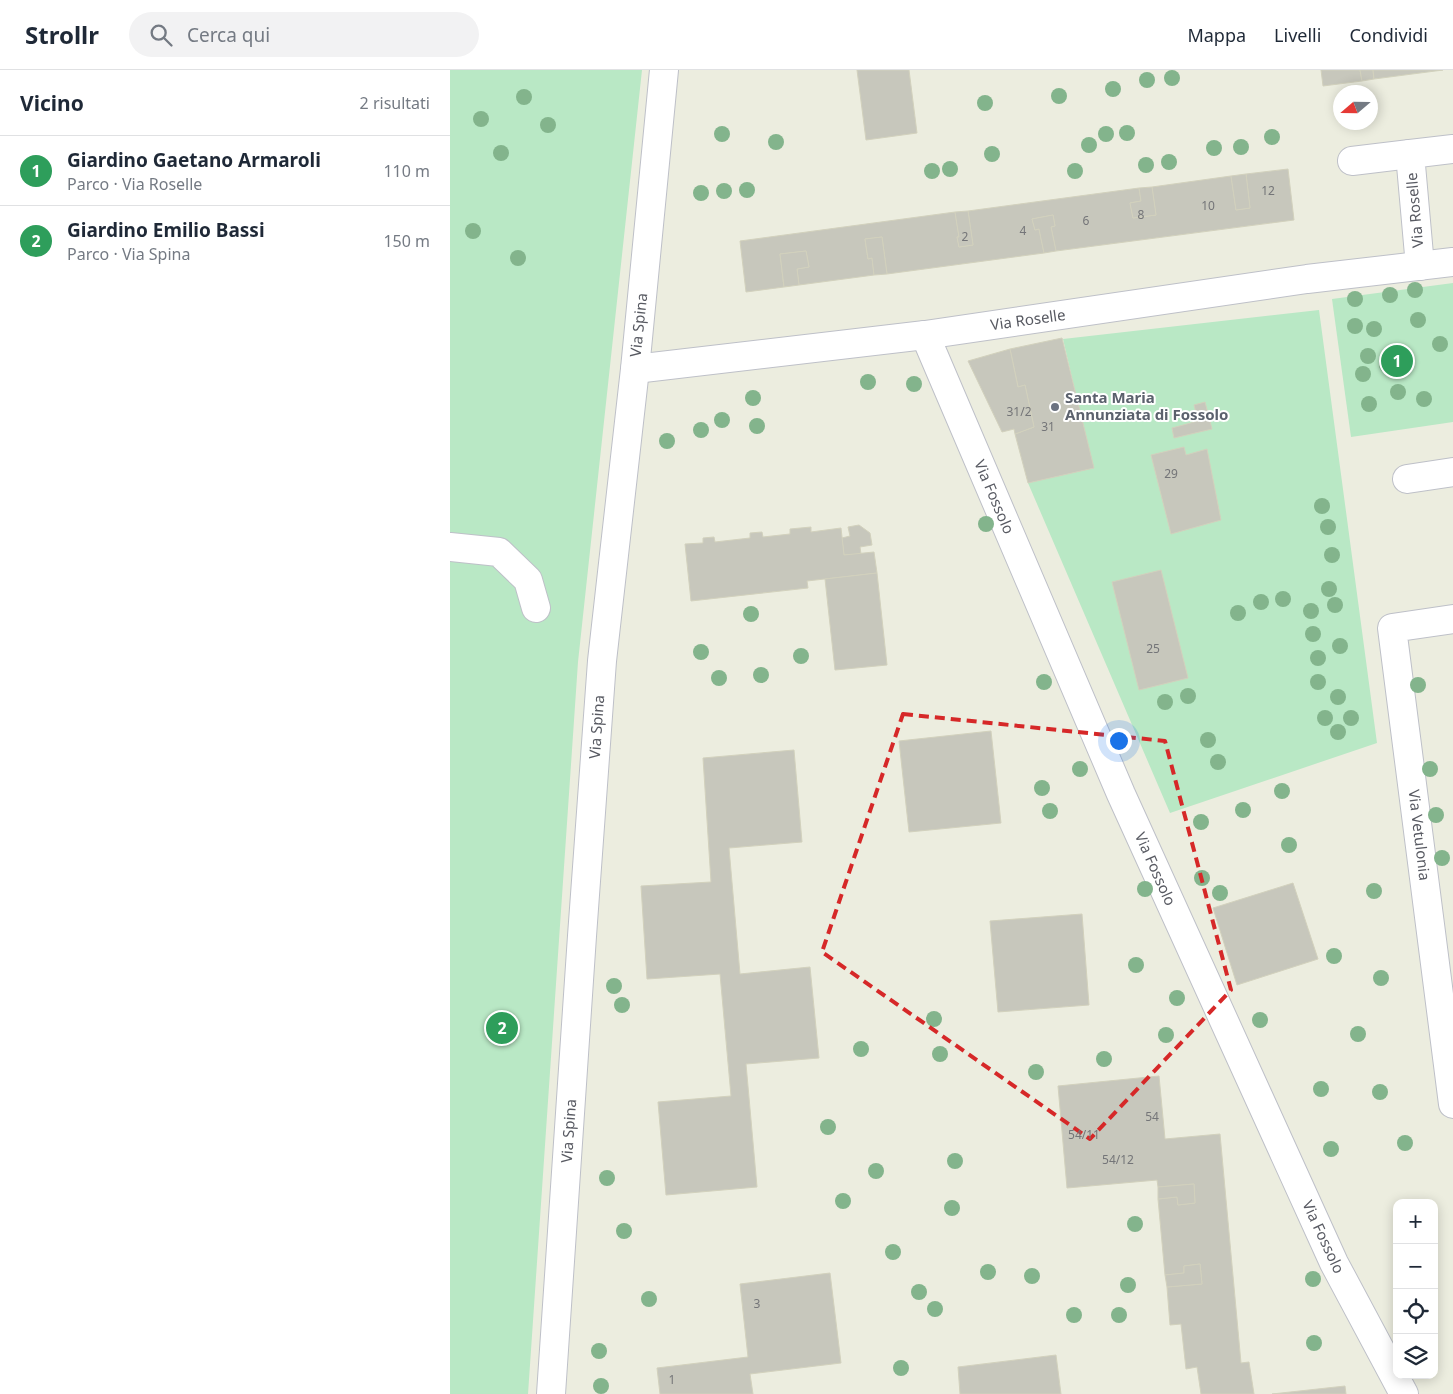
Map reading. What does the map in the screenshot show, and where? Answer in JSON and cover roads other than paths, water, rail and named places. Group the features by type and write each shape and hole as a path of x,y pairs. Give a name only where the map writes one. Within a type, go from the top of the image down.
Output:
{"street":[{"name":"Via Spina","path":"552,1392 581,946 602,661 664,70"},
{"name":"Via Roselle","path":"1352,161 1453,149"},
{"name":"Via Roselle","path":"1410,154 1420,266"},
{"name":"Via Roselle","path":"634,369 924,335 1308,279 1453,262"},
{"name":"Via Fossolo","path":"924,335 1130,812 1334,1263 1404,1394"},
{"path":"1407,479 1453,472"},
{"path":"450,547 499,552 528,580 536,608"},
{"name":"Via Vetulonia","path":"1453,619 1392,628 1453,1104"}],"place":[{"name":"Giardino Gaetano Armaroli","path":"1397,361"},
{"name":"Santa Maria Annunziata di Fossolo","path":"1055,407"},
{"name":"Giardino Emilio Bassi","path":"502,1028"}]}
